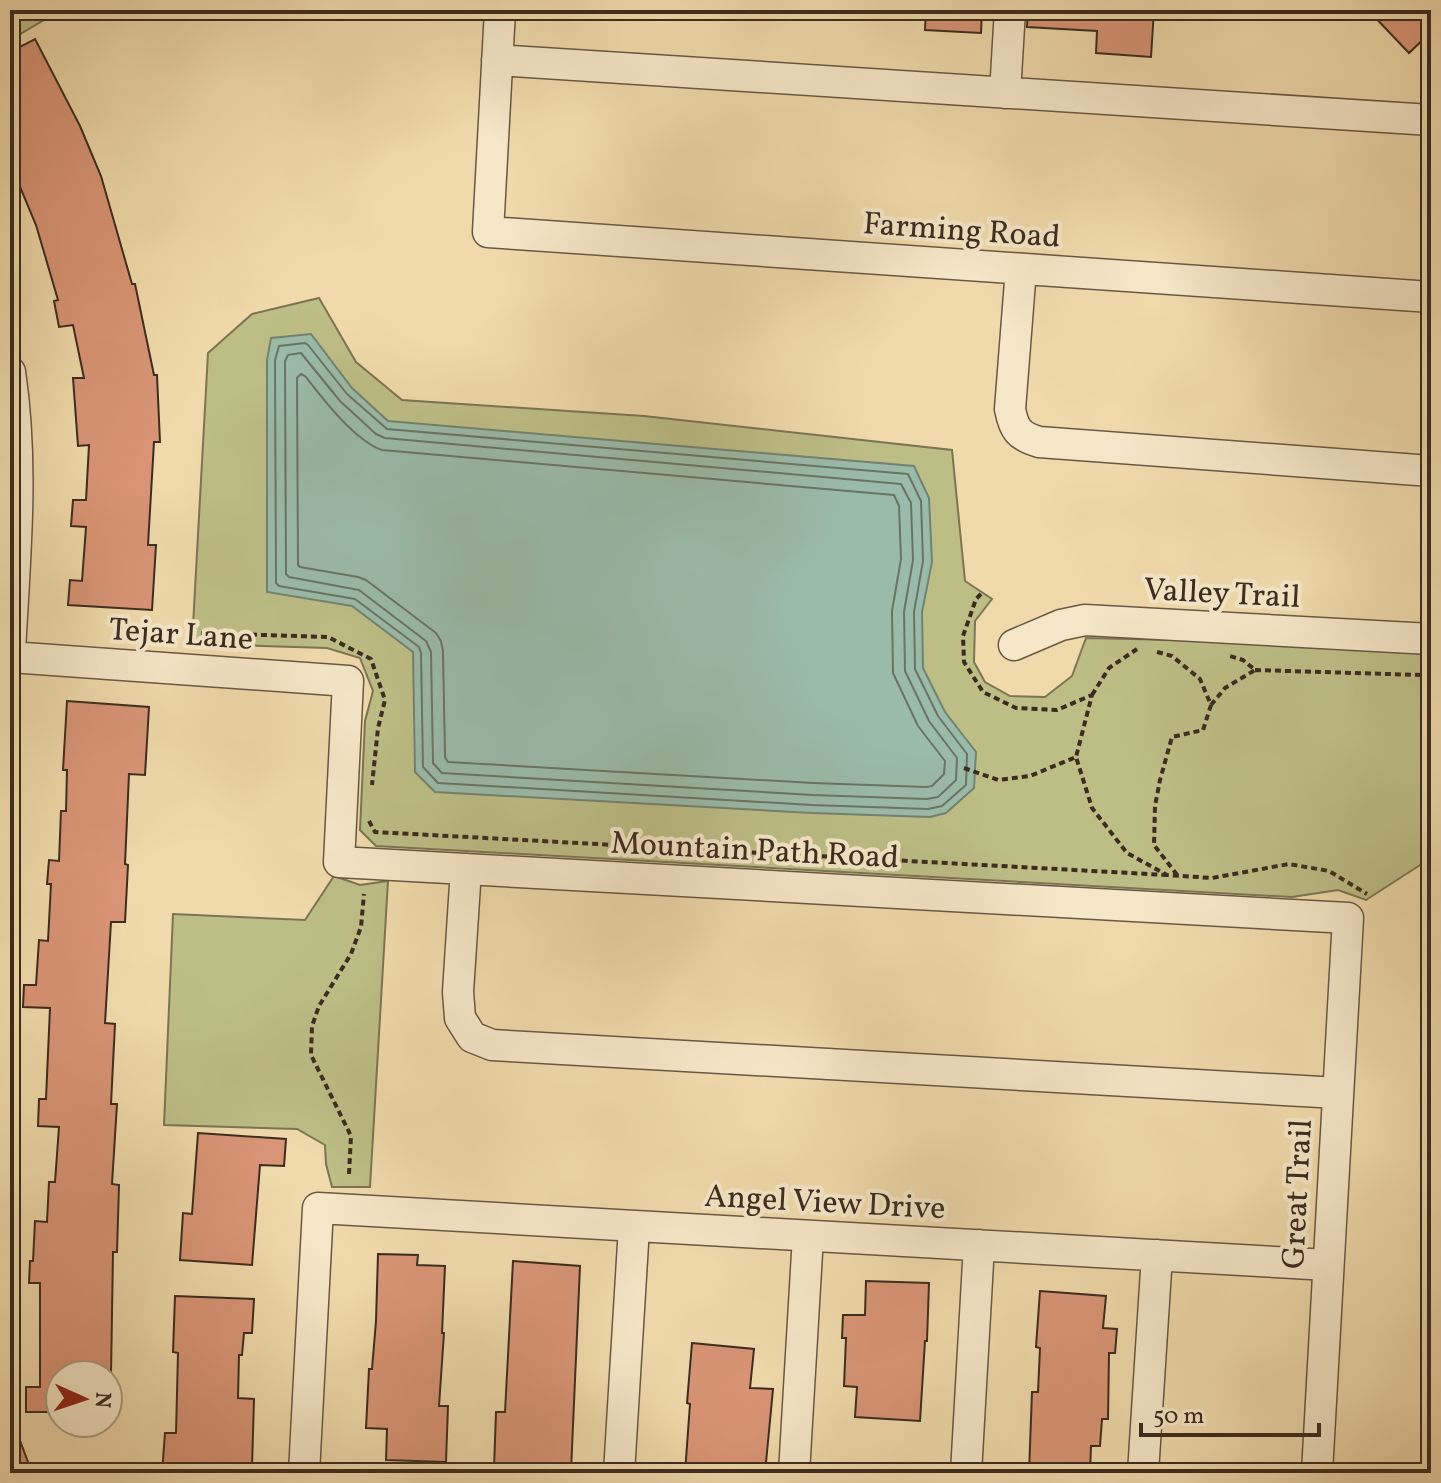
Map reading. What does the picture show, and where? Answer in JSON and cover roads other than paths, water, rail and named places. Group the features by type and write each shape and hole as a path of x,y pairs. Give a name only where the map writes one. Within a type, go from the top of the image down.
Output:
{"street":[{"path":"500,10 497,60 1431,120"},
{"path":"1005,93 1010,10"},
{"name":"Farming Road","path":"497,60 488,232 1431,297"},
{"path":"1021,269 1010,409 1018,431 1026,438 1039,442 1431,471"},
{"path":"10,372 19,476 10,651"},
{"name":"Valley Trail","path":"1014,645 1061,625 1085,620 1431,639"},
{"name":"Tejar Lane","path":"10,657 348,681"},
{"name":"Mountain Path Road","path":"348,681 339,862 1348,918"},
{"path":"466,869 458,992 460,1018 472,1037 492,1045 1338,1093"},
{"name":"Great Trail","path":"1317,1473 1348,918"},
{"name":"Angel View Drive","path":"304,1473 318,1208 1328,1265"},
{"path":"619,1473 634,1227"},
{"path":"794,1473 808,1236"},
{"path":"966,1473 979,1245"},
{"path":"1143,1473 1157,1255"}],"water":[{"path":"311,334 352,388 388,421 914,466 929,498 932,562 922,612 923,668 945,712 976,752 974,788 946,813 930,817 435,792 415,772 413,652 352,606 267,592 267,360 271,338"}]}
